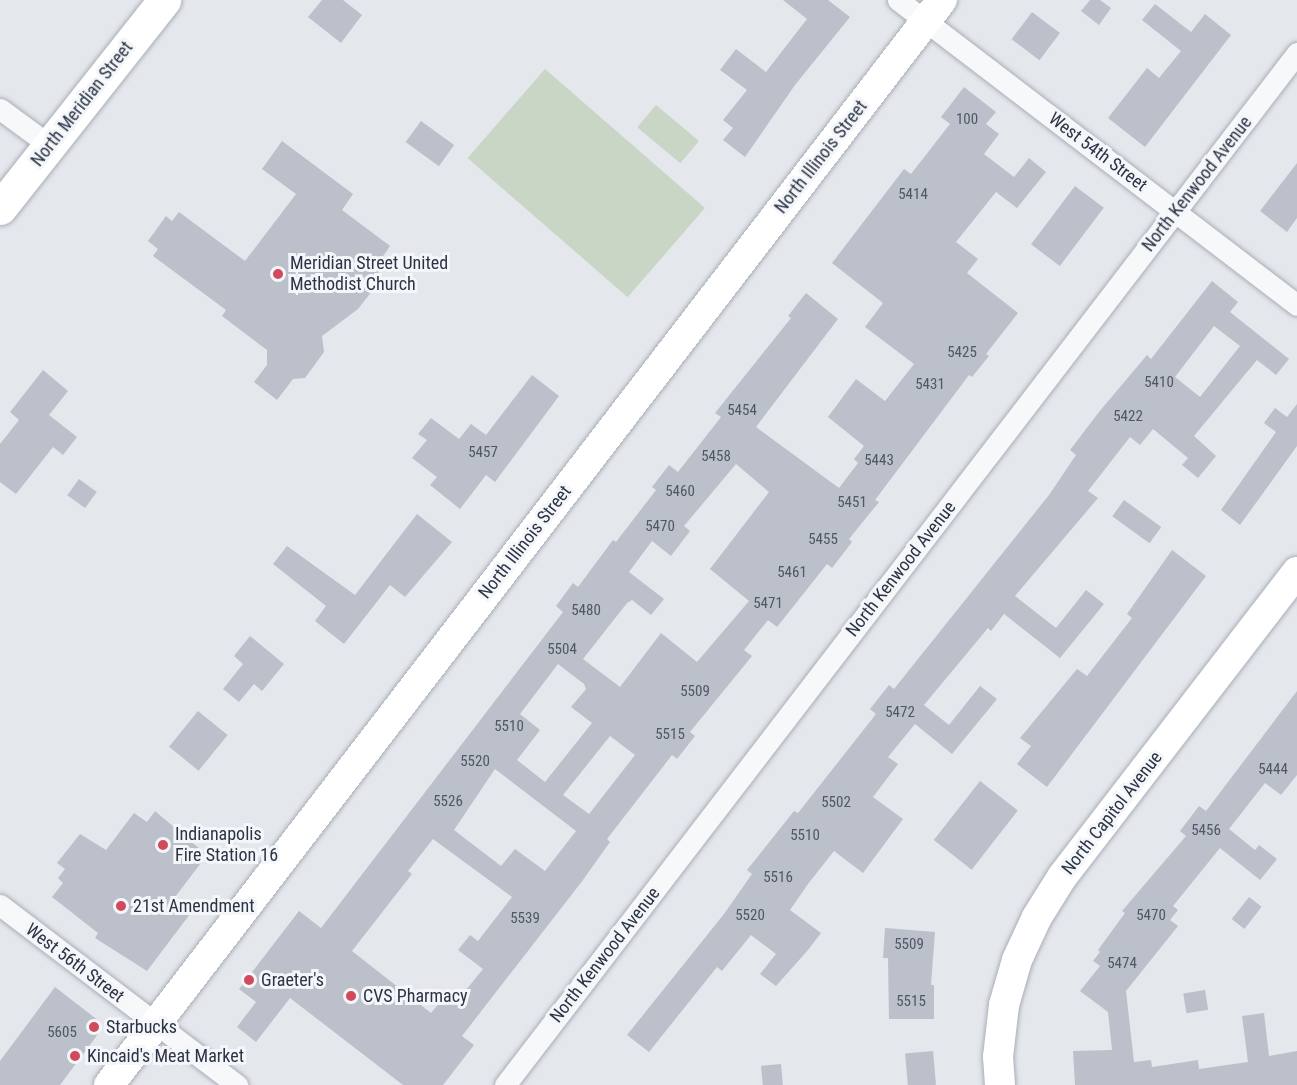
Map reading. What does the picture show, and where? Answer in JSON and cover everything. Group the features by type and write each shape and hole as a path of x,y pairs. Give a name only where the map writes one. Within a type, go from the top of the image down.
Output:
{"main road":[{"name":"North Meridian Street","path":"0,208 164,0"}],"street":[{"name":"West 54th Street","path":"898,0 934,10 1176,212 1297,305"},
{"name":"North Illinois Street","path":"109,1085 934,10"},
{"name":"North Kenwood Avenue","path":"505,1085 1297,53"},
{"path":"0,109 48,145"},
{"name":"North Capitol Avenue","path":"1000,1085 998,1057 1004,1005 1017,960 1036,917 1062,878 1297,572"},
{"name":"West 56th Street","path":"0,905 237,1085"}],"green space":[{"path":"545,69 705,208 628,297 468,158"},
{"path":"656,105 699,141 680,163 637,127"}],"building":[{"path":"322,0 343,0 362,15 341,43 308,17"},
{"path":"783,0 828,0 850,17 795,85 745,157 723,140 733,128 723,120 747,90 720,70 736,49 766,72 807,19"},
{"path":"1090,0 1100,0 1111,8 1099,25 1081,11"},
{"path":"1155,4 1191,32 1205,14 1231,35 1145,147 1108,118 1147,68 1159,78 1181,51 1142,20"},
{"path":"1032,12 1060,33 1039,60 1012,39"},
{"path":"964,87 996,112 986,124 999,134 984,154 1014,177 1029,158 1046,172 1017,208 996,192 956,242 978,259 967,273 1018,313 986,354 989,356 972,377 969,375 875,500 879,502 849,539 852,542 832,568 827,564 777,627 768,620 744,650 752,656 690,732 695,736 677,759 672,755 607,839 610,842 583,880 462,1036 474,1045 443,1085 403,1085 290,998 256,1042 237,1027 256,1002 239,989 299,911 321,928 563,612 556,606 573,583 578,587 613,540 616,542 656,490 652,487 669,465 678,472 721,417 715,413 791,318 788,316 806,293 838,319 756,427 839,488 858,463 854,459 864,446 828,417 856,379 885,401 914,364 865,327 883,303 832,263 904,169 911,174 950,124 941,117","holes":["736,464 769,492 710,569 749,601 697,662 661,633 620,687 583,659 627,603 632,600 651,615 664,599 629,572 652,541 671,556 690,531 684,526","558,664 584,684 586,689 571,707 592,723 545,782 517,760 540,730 520,714","610,736 635,755 589,814 563,795","495,769 576,831 545,871 515,849 501,866 454,830","433,839 512,897 478,941 470,935 458,950 483,969 458,1000 448,992 431,1013 352,951 412,874 408,871"]},
{"path":"421,121 454,145 439,166 406,142"},
{"name":"Meridian Street United Methodist Church","path":"282,141 353,194 342,210 390,246 381,259 376,286 358,309 322,336 324,352 305,378 293,379 277,400 254,382 267,365 267,350 222,316 226,310 153,256 158,249 148,241 166,216 172,221 179,212 245,261 296,194 262,169"},
{"path":"1297,163 1297,218 1287,232 1260,211"},
{"path":"1075,186 1104,208 1060,266 1031,244"},
{"path":"1212,281 1238,302 1230,312 1289,359 1276,375 1257,360 1194,436 1216,456 1198,478 1182,465 1188,458 1153,429 1140,445 1130,437 1088,491 1098,498 1015,596 1056,628 1086,590 1104,604 1060,658 1004,614 991,631 988,628 924,705 949,725 980,686 997,699 952,754 915,724 888,757 898,764 873,797 903,819 863,873 834,851 808,884 790,910 821,933 808,950 776,986 760,974 776,954 751,935 722,971 717,967 649,1052 627,1035 724,914 752,874 747,870 794,811 798,813 876,714 870,709 889,685 894,689 1049,495 1076,455 1070,450 1099,412 1147,355 1151,359","holes":["1214,326 1240,346 1200,397 1175,377"]},
{"path":"43,370 68,391 49,415 77,437 63,455 53,447 16,494 0,482 0,444 19,420 10,412"},
{"path":"532,375 559,396 495,482 486,475 460,509 430,485 437,477 412,458 427,440 418,434 431,418 459,439 471,424 486,435"},
{"path":"1297,404 1297,446 1240,525 1221,510 1276,432 1264,423 1275,408 1287,417"},
{"path":"79,479 97,492 85,508 67,495"},
{"path":"1124,500 1161,527 1149,543 1112,516"},
{"path":"417,514 452,542 405,597 390,585 344,644 315,621 326,606 273,564 287,546 355,595"},
{"path":"1172,550 1206,576 1047,787 1017,764 1031,746 1020,738 1077,669 1087,676 1132,618 1127,614"},
{"path":"250,636 284,664 262,691 254,684 239,702 223,689 243,664 234,656"},
{"path":"1297,691 1297,775 1281,795 1265,783 1229,829 1255,850 1259,845 1277,859 1260,880 1220,848 1173,906 1178,910 1170,920 1178,926 1126,991 1134,1062 1151,1060 1152,1067 1198,1060 1199,1069 1248,1062 1242,1016 1264,1013 1269,1056 1297,1051 1297,1085 1075,1085 1073,1051 1112,1050 1108,1012 1080,991 1100,966 1093,961 1100,952 1098,950 1125,913 1122,911 1186,836 1180,831 1199,806 1206,811"},
{"path":"198,711 228,735 199,771 169,747"},
{"path":"980,781 1018,811 972,870 934,840"},
{"name":"21st Amendment","path":"155,811 207,855 172,901 190,914 147,971 95,938 98,933 52,897 63,883 58,878 65,869 57,863 80,834 106,850 134,813 147,822"},
{"path":"1249,897 1262,907 1244,929 1232,919"},
{"path":"885,928 935,932 931,985 934,985 934,1019 889,1019 888,958 883,958"},
{"path":"55,987 99,1021 101,1030 60,1085 0,1085 0,1061"},
{"path":"1205,990 1208,1010 1186,1013 1183,993"},
{"path":"933,1051 936,1085 908,1085 905,1053"},
{"path":"781,1064 783,1085 763,1085 761,1066"}],"place":[{"name":"Meridian Street United Methodist Church","path":"278,274"},
{"name":"Indianapolis Fire Station 16","path":"163,845"},
{"name":"21st Amendment","path":"121,906"},
{"name":"Graeter's","path":"249,980"},
{"name":"CVS Pharmacy","path":"351,996"},
{"name":"Starbucks","path":"94,1027"},
{"name":"Kincaid's Meat Market","path":"75,1056"}]}
